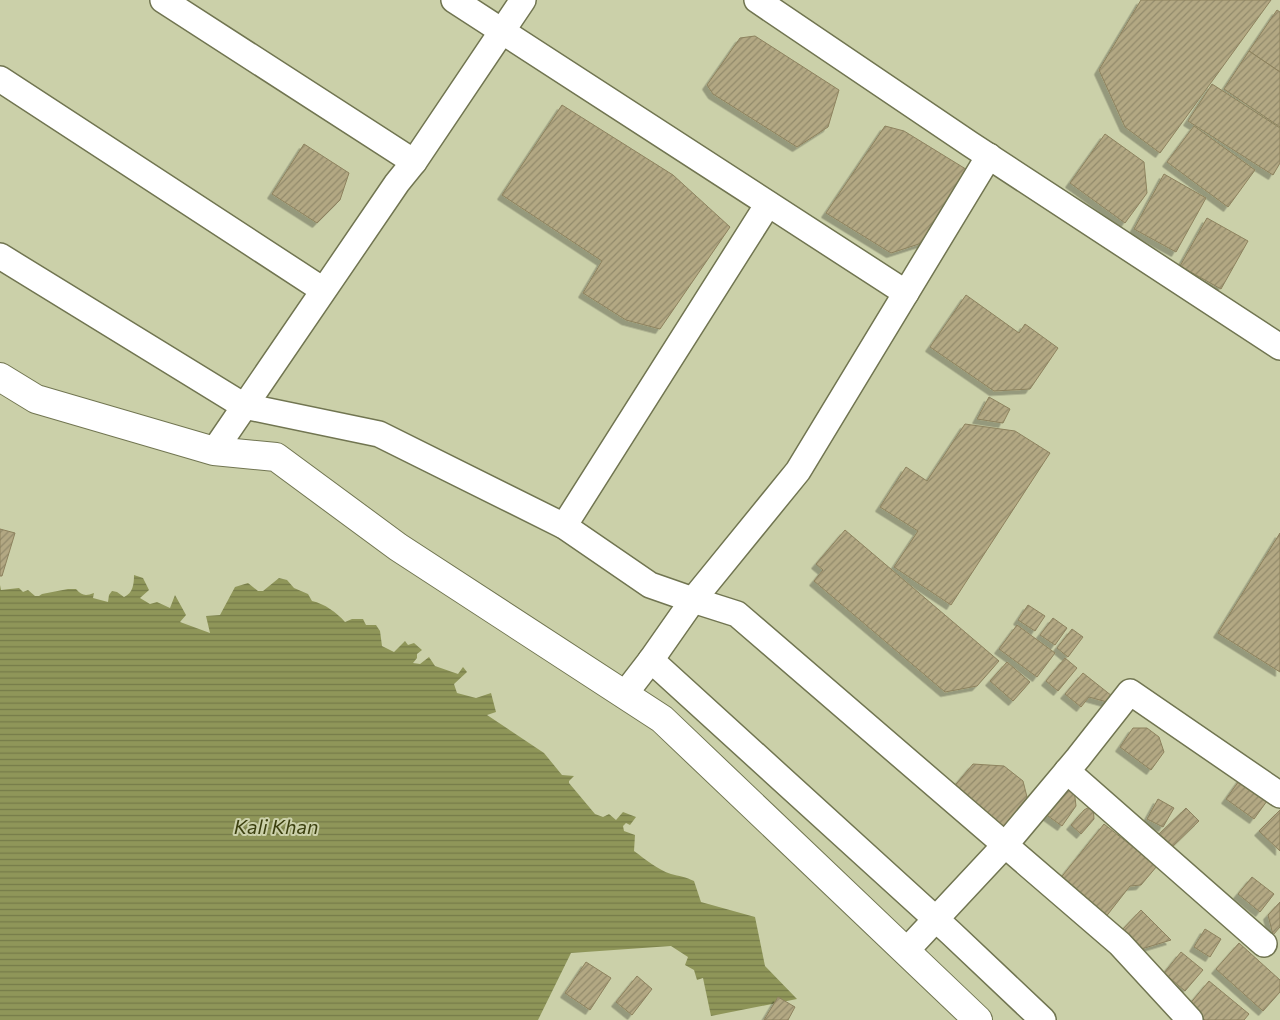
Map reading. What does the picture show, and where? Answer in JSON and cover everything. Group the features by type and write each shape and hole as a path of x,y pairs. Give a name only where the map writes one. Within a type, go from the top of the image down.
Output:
{"main road":[{"path":"0,377 36,399 214,451 276,457 398,547 662,719 978,1020"}],"street":[{"path":"163,0 414,162"},
{"path":"454,0 906,293"},
{"path":"214,451 397,183 414,162 523,0"},
{"path":"757,0 1280,348"},
{"path":"0,79 323,290"},
{"path":"624,695 693,600 798,471 989,156"},
{"path":"564,526 768,204"},
{"path":"0,256 244,406 379,434 564,526 650,585 737,614 1120,944 1190,1020"},
{"path":"651,660 936,919 1043,1020"},
{"path":"906,951 1005,845 1130,692 1280,795"},
{"path":"1067,771 1264,944"}],"water":[{"name":"Kali Khan","path":"134,575 143,578 149,590 140,598 150,604 157,602 170,608 175,595 186,615 180,622 210,633 206,616 220,615 235,587 248,583 258,591 263,591 279,578 287,580 294,588 308,594 312,601 330,609 345,622 352,619 363,619 366,625 376,625 380,631 382,646 394,652 405,641 408,645 414,643 422,650 417,654 417,658 413,663 420,664 429,657 435,666 458,674 463,667 467,672 454,684 457,693 476,698 491,693 496,712 487,715 544,753 562,775 574,776 569,783 595,814 603,817 609,814 616,820 623,812 636,817 630,825 626,823 623,826 624,831 635,835 634,851 661,870 694,881 701,902 755,917 765,966 797,999 711,1016 703,978 697,980 694,970 685,965 688,957 671,946 571,953 538,1020 0,1020 0,585 1,590 19,588 23,592 28,590 35,596 76,589 84,595 94,593 93,598 108,602 112,591 124,597 131,591"}],"building":[{"path":"1141,0 1271,0 1160,153 1125,127 1099,70"},
{"path":"1277,10 1280,12 1280,72 1249,51"},
{"path":"755,36 839,90 828,127 797,147 713,94 707,85 740,38"},
{"path":"1249,51 1280,72 1280,127 1224,89"},
{"path":"1212,84 1280,128 1280,163 1273,175 1188,121"},
{"path":"562,105 673,175 730,227 660,329 626,320 583,293 602,261 502,195"},
{"path":"885,126 904,131 969,171 922,243 891,253 826,213"},
{"path":"1194,126 1255,170 1228,207 1167,162"},
{"path":"1105,134 1144,162 1147,193 1125,223 1070,183"},
{"path":"304,144 349,173 340,200 317,223 272,194"},
{"path":"1164,174 1206,198 1176,252 1134,229"},
{"path":"1207,218 1248,241 1221,289 1180,266"},
{"path":"966,295 1019,333 1025,324 1058,348 1030,389 994,391 930,347"},
{"path":"989,397 1010,409 1003,423 977,419"},
{"path":"965,424 1015,431 1050,453 951,605 894,567 918,531 880,507 906,467 927,481"},
{"path":"0,529 15,533 2,576 0,576"},
{"path":"845,530 999,661 977,686 945,692 814,581 823,570 816,564"},
{"path":"1280,533 1280,672 1218,633"},
{"path":"1028,605 1045,616 1035,631 1018,620"},
{"path":"1053,618 1067,628 1055,645 1040,635"},
{"path":"1017,625 1055,653 1037,677 999,649"},
{"path":"1072,629 1083,637 1068,657 1057,648"},
{"path":"1065,658 1077,668 1058,691 1046,681"},
{"path":"1007,662 1030,682 1013,701 990,681"},
{"path":"1083,673 1112,696 1107,702 1089,697 1081,707 1065,694"},
{"path":"1133,728 1147,728 1159,737 1164,752 1151,770 1120,747"},
{"path":"973,764 1004,766 1023,781 1028,801 1001,832 952,789"},
{"path":"1244,774 1272,794 1254,819 1226,799"},
{"path":"1074,789 1076,806 1062,826 1041,811 1056,791"},
{"path":"1158,799 1174,808 1163,827 1147,819"},
{"path":"1093,805 1094,819 1081,834 1071,825 1084,810"},
{"path":"1186,808 1199,821 1169,850 1157,836"},
{"path":"1280,810 1280,851 1259,831"},
{"path":"1104,824 1157,866 1141,885 1130,886 1101,923 1055,885"},
{"path":"1252,877 1274,894 1260,912 1238,894"},
{"path":"1280,902 1280,927 1273,935 1268,915"},
{"path":"1141,910 1171,940 1138,950 1120,932"},
{"path":"1205,929 1221,939 1210,957 1194,947"},
{"path":"1239,943 1280,980 1280,992 1263,1011 1216,969"},
{"path":"1181,952 1203,970 1185,991 1164,973"},
{"path":"586,962 611,978 590,1010 565,993"},
{"path":"637,976 652,989 632,1015 616,1002"},
{"path":"1209,981 1249,1014 1244,1020 1205,1020 1188,1006"},
{"path":"778,997 795,1007 788,1020 764,1020"}]}
